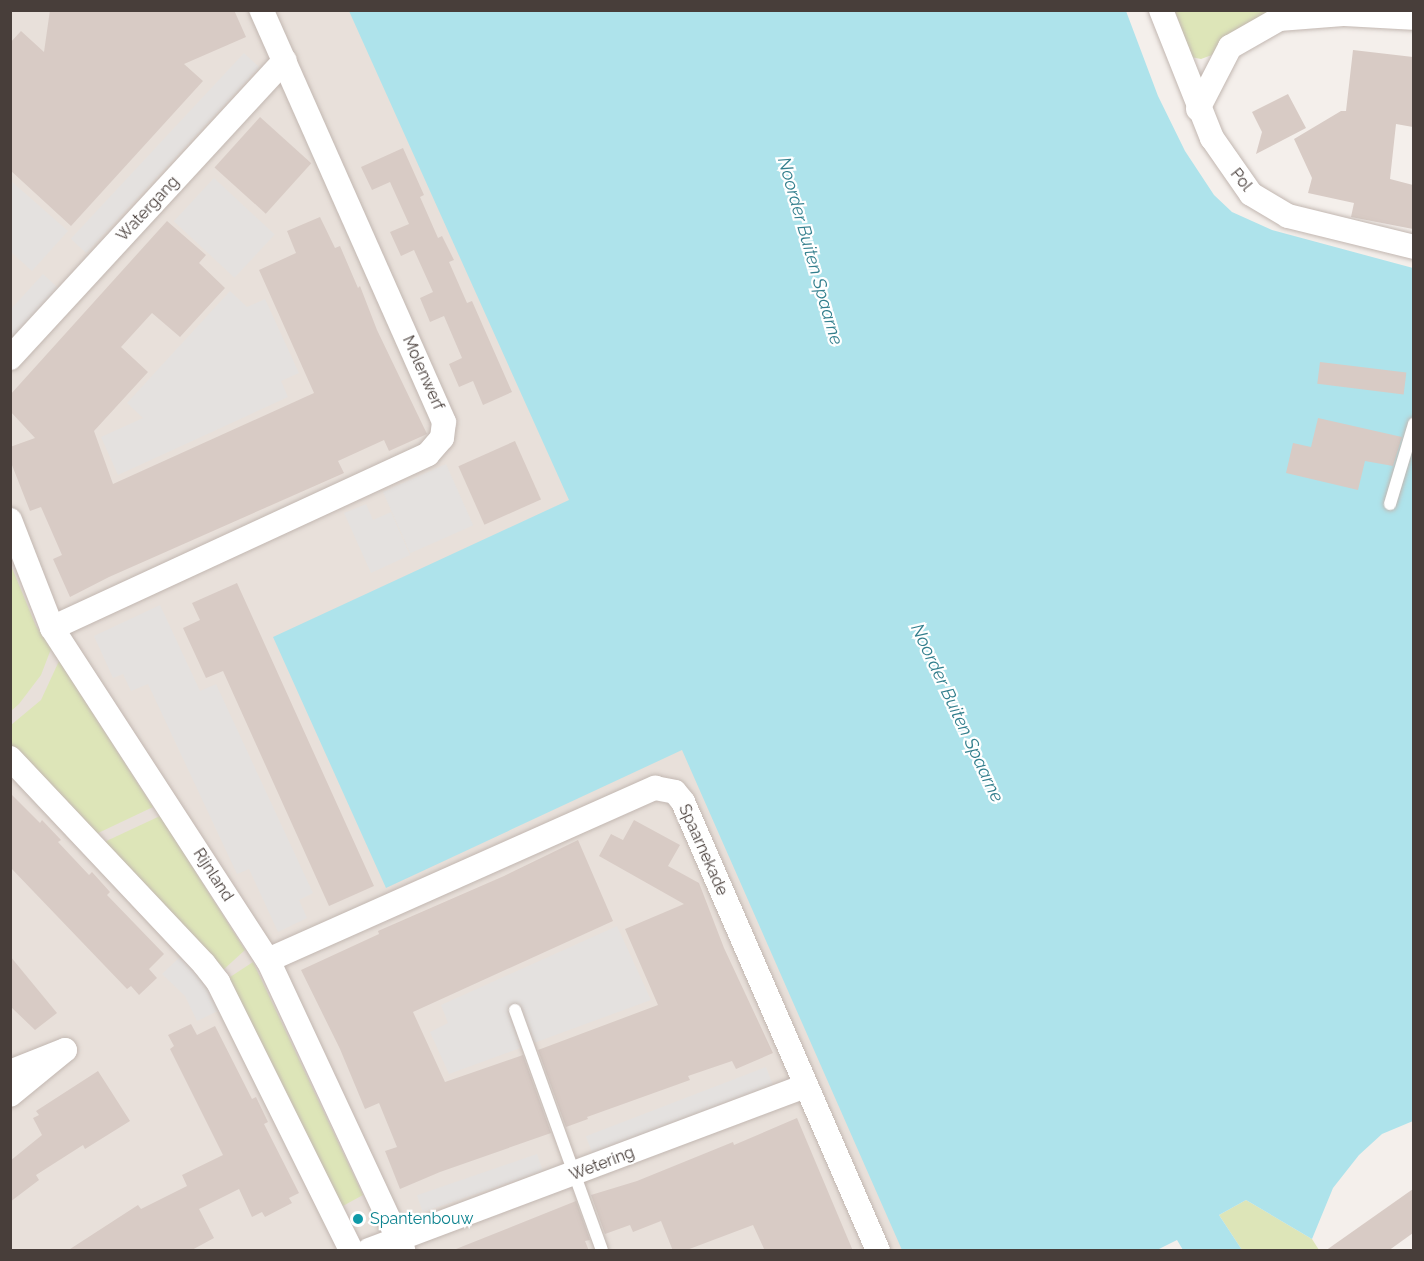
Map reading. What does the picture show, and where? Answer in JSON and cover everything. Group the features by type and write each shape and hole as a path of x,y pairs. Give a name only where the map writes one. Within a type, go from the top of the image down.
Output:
{"street":[{"name":"Molenwerf","path":"52,628 429,454 442,438 444,422 261,10"},
{"name":"Pol","path":"1161,10 1198,109 1227,163 1251,194 1288,216 1413,247"},
{"path":"1198,109 1230,47 1279,15 1343,14 1413,18"},
{"name":"Watergang","path":"10,358 285,60"},
{"name":"Rijnland","path":"10,520 52,628 268,960 400,1245"},
{"path":"10,758 204,964 218,982 351,1251"},
{"name":"Spaarnekade","path":"268,960 655,788 675,792 683,802 878,1251"},
{"path":"10,1072 64,1050 10,1095"},
{"name":"Wetering","path":"369,1251 400,1245 573,1175 806,1086"}],"lane":[{"path":"1390,504 1413,424"},
{"path":"515,1010 602,1251"}],"shaded area":[{"path":"10,11 475,11 933,1250 11,1250"},
{"path":"244,53 259,67 86,253 71,239"},
{"path":"214,178 275,235 234,278 174,221"},
{"path":"11,181 68,231 32,271 11,252"},
{"path":"43,274 58,288 11,339 11,309"},
{"path":"230,291 247,307 265,299 299,373 281,381 288,397 118,475 101,437 143,418 127,403"},
{"path":"446,464 473,525 410,553 383,492"},
{"path":"366,504 373,520 391,512 410,555 371,573 344,513"},
{"path":"160,605 200,691 216,684 313,893 299,900 307,918 278,932 249,869 237,874 148,684 131,691 123,674 113,678 94,636"},
{"path":"617,926 651,1000 449,1074 430,1032 448,1023 441,1005"},
{"path":"181,956 207,983 222,1009 197,1021 185,996 162,974"},
{"path":"766,1067 773,1085 593,1154 586,1136"},
{"path":"537,1154 543,1171 423,1212 417,1195"}],"green space":[{"path":"1274,10 1237,30 1212,55 1201,59 1191,57 1175,11"},
{"path":"10,563 36,626 51,649 41,675 11,711"},
{"path":"59,661 153,807 94,835 11,749 11,725 41,700"},
{"path":"160,816 245,950 222,971 100,844"},
{"path":"253,962 363,1195 341,1207 227,979"},
{"path":"1246,1200 1312,1239 1319,1250 1242,1250 1219,1215"}],"water":[{"name":"Noorder Buiten Spaarne","path":"349,11 1126,11 1158,96 1185,151 1214,195 1232,212 1272,230 1413,268 1413,1121 1382,1134 1359,1155 1333,1188 1312,1239 1246,1200 1219,1215 1242,1250 1183,1250 1177,1240 1157,1250 902,1250 682,750 386,888 273,637 569,500"}],"building":[{"path":"50,10 234,10 246,37 184,64 203,81 71,226 10,170 10,43 21,31 44,52"},
{"path":"1353,50 1413,57 1413,127 1396,124 1390,179 1413,185 1413,229 1351,217 1354,203 1308,193 1312,178 1294,139 1341,111 1346,111"},
{"path":"1288,94 1306,128 1256,154 1262,132 1252,112"},
{"path":"260,117 311,163 266,214 214,168"},
{"path":"403,148 424,195 420,197 438,238 442,236 454,260 449,262 467,303 472,301 512,392 483,405 473,381 459,387 449,364 462,358 444,316 430,322 420,298 433,292 414,250 401,256 390,232 409,224 390,182 372,190 361,167"},
{"path":"320,217 335,248 340,246 358,288 360,286 377,330 427,434 389,451 384,440 338,461 344,473 109,577 70,597 53,559 62,555 41,507 30,511 10,460 10,447 35,438 10,411 10,395 167,221 206,255 199,263 225,288 180,337 152,313 121,347 148,372 94,431 113,484 314,393 259,270 296,253 287,231"},
{"path":"1320,362 1406,373 1404,394 1317,384"},
{"path":"1318,418 1402,437 1393,466 1365,461 1358,490 1286,473 1293,443 1311,447"},
{"path":"515,441 541,499 484,525 458,466"},
{"path":"237,583 374,886 329,906 223,671 206,678 183,628 200,620 192,603"},
{"path":"10,793 40,823 42,820 61,840 58,842 89,875 92,872 110,892 107,895 164,954 149,969 157,978 139,995 131,986 127,989 10,867"},
{"path":"634,820 680,845 668,866 699,883 724,948 773,1053 736,1069 732,1061 688,1076 690,1080 587,1117 588,1119 566,1127 538,1050 658,1005 625,929 684,904 599,856 611,834 623,840"},
{"path":"578,840 613,921 413,1012 445,1082 523,1055 551,1133 440,1172 400,1189 385,1151 397,1147 379,1103 365,1109 340,1049 301,970 379,934 378,931 504,876"},
{"path":"10,956 57,1013 35,1030 10,1006"},
{"path":"191,1024 197,1035 215,1026 252,1099 256,1097 268,1122 264,1124 299,1193 289,1198 292,1203 265,1217 262,1212 252,1217 239,1189 199,1209 214,1238 190,1251 67,1251 138,1205 141,1209 187,1186 182,1175 223,1155 170,1049 174,1046 168,1035"},
{"path":"98,1071 130,1121 85,1149 83,1145 36,1175 39,1180 10,1202 10,1161 42,1135 33,1118 39,1115 36,1111"},
{"path":"797,1118 853,1251 765,1251 753,1225 684,1251 673,1251 661,1221 633,1232 630,1225 605,1234 591,1195 637,1181 733,1142 734,1145"},
{"path":"1413,1189 1413,1233 1388,1251 1325,1251"},
{"path":"576,1201 590,1240 585,1241 589,1251 451,1251"}],"place":[{"name":"Spantenbouw","path":"358,1219"}]}
